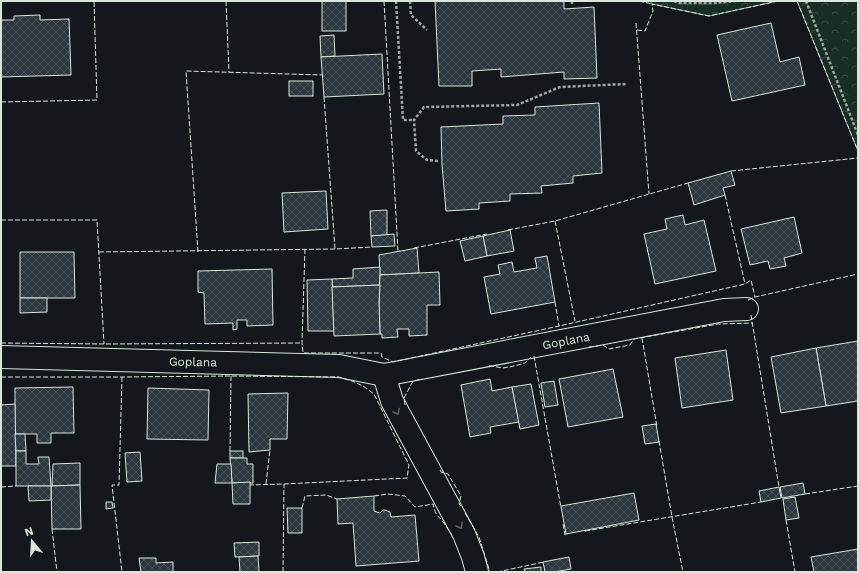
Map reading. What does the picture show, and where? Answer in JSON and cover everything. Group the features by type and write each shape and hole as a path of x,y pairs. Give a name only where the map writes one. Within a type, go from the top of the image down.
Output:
{"street":[{"name":"Goplana","path":"1,357 339,366 384,375 724,310 747,309"},
{"path":"384,375 392,401 464,534 477,572"}],"path":[{"path":"396,1 402,120 414,120"},
{"path":"410,1 411,15 427,30"},
{"path":"572,1 572,6"},
{"path":"674,1 679,3 735,1"},
{"path":"806,1 858,135"},
{"path":"438,161 427,160 416,151 414,120 424,107 517,105 560,87 626,84"}],"green space":[{"path":"650,1 778,1 709,16 652,4"},
{"path":"797,1 858,1 858,151"}],"building":[{"path":"322,1 346,1 346,31 322,31"},
{"path":"435,1 564,1 564,9 594,7 597,78 564,79 564,72 501,77 501,69 472,71 472,86 439,86"},
{"path":"40,15 40,20 69,19 71,75 1,77 1,20 14,20 14,16"},
{"path":"771,23 780,62 799,57 805,85 732,101 717,35"},
{"path":"334,35 335,56 321,57 320,36"},
{"path":"382,54 384,94 324,97 321,57"},
{"path":"289,81 313,81 313,96 289,96"},
{"path":"599,103 602,173 573,176 573,183 541,186 542,193 510,194 510,201 479,203 479,209 446,211 442,165 441,127 503,124 503,116 535,115 535,107"},
{"path":"731,171 735,185 723,188 725,195 694,205 688,183"},
{"path":"326,191 328,229 284,232 282,193"},
{"path":"387,210 387,235 371,236 370,211"},
{"path":"683,215 685,225 704,220 716,271 655,284 644,234 667,229 665,219"},
{"path":"794,217 802,253 784,258 786,266 770,269 768,261 750,265 741,229"},
{"path":"510,230 514,251 487,256 483,236"},
{"path":"394,234 395,246 372,247 371,236"},
{"path":"483,236 487,256 465,261 460,241"},
{"path":"417,248 419,273 380,275 379,255"},
{"path":"20,252 74,252 75,298 20,298"},
{"path":"547,256 555,302 491,314 484,277 500,274 498,265 512,262 514,272 537,268 535,258"},
{"path":"380,267 380,285 332,287 332,279 353,278 353,269"},
{"path":"272,269 273,325 247,326 247,320 237,320 237,329 233,330 233,323 205,324 204,293 198,292 198,271"},
{"path":"439,272 440,305 427,305 427,335 409,336 409,329 397,329 398,337 382,338 382,334 380,334 380,275"},
{"path":"332,279 334,331 308,331 307,280"},
{"path":"380,285 380,334 334,336 332,287"},
{"path":"20,298 47,298 47,312 20,313"},
{"path":"858,341 858,401 826,406 816,348"},
{"path":"816,348 826,406 781,413 771,357"},
{"path":"726,350 733,400 682,408 675,358"},
{"path":"613,369 623,417 568,427 559,379"},
{"path":"490,379 492,391 512,387 519,422 490,427 491,433 470,437 461,385"},
{"path":"554,381 558,405 545,407 541,383"},
{"path":"531,384 539,425 520,429 512,387"},
{"path":"73,387 74,433 51,433 51,443 37,443 37,434 15,434 15,388"},
{"path":"148,388 209,390 208,440 147,439"},
{"path":"288,393 287,439 270,439 270,450 249,452 248,394"},
{"path":"15,404 16,466 1,466 1,405"},
{"path":"656,424 659,442 645,444 642,426"},
{"path":"15,434 25,434 26,451 16,451"},
{"path":"16,451 26,451 26,464 39,464 38,457 49,457 51,486 16,486"},
{"path":"230,451 243,451 243,458 230,458"},
{"path":"140,452 142,481 127,482 125,453"},
{"path":"230,458 247,458 247,464 253,464 253,483 232,483"},
{"path":"80,463 80,485 52,486 53,464"},
{"path":"217,464 231,464 232,483 215,483"},
{"path":"250,482 250,504 233,504 232,483"},
{"path":"803,483 805,494 782,498 780,487"},
{"path":"80,485 81,529 52,529 51,486"},
{"path":"28,486 51,486 51,500 29,501"},
{"path":"779,487 781,498 761,502 759,491"},
{"path":"634,493 639,520 566,534 561,506"},
{"path":"374,496 374,511 380,513 385,510 390,512 391,517 415,515 419,561 356,566 353,523 338,524 337,499"},
{"path":"795,497 799,518 786,520 783,499"},
{"path":"106,502 112,502 113,508 106,509"},
{"path":"287,508 302,508 302,533 288,533"},
{"path":"259,542 259,556 235,557 234,543"},
{"path":"858,549 858,572 814,572 811,557"},
{"path":"258,556 259,572 240,572 239,557"},
{"path":"569,557 571,569 545,572 543,562"},
{"path":"139,558 156,558 156,563 173,562 173,572 141,572"},
{"path":"541,567 541,572 525,572 524,569"}],"fence":[{"path":"1,102 97,100 94,1"},
{"path":"226,1 229,72"},
{"path":"384,1 398,251 400,251"},
{"path":"639,1 652,4"},
{"path":"637,30 645,31 653,11 652,4 709,16 778,1"},
{"path":"797,1 858,151"},
{"path":"636,23 649,194"},
{"path":"198,252 186,71 323,75"},
{"path":"324,97 335,249"},
{"path":"731,171 858,158"},
{"path":"508,230 555,221 688,183"},
{"path":"725,195 745,284"},
{"path":"1,220 97,220 104,344"},
{"path":"555,221 575,321"},
{"path":"414,248 487,234"},
{"path":"99,252 335,249 372,247"},
{"path":"305,249 303,353 381,353 382,357 393,362 745,284 751,280 755,297"},
{"path":"748,300 755,297 858,274"},
{"path":"555,302 559,326"},
{"path":"751,315 779,487"},
{"path":"589,347 603,345 609,349 630,345 634,339 718,324 753,323"},
{"path":"642,338 657,427"},
{"path":"1,343 302,343"},
{"path":"534,356 561,508"},
{"path":"489,366 503,368 514,366 525,363 531,357"},
{"path":"230,451 231,376"},
{"path":"1,377 339,377 363,386 374,394 409,465 407,478 250,485"},
{"path":"122,377 119,485 112,485 122,572"},
{"path":"405,405 404,398 413,381 422,379"},
{"path":"659,441 683,572"},
{"path":"266,484 270,450"},
{"path":"440,470 441,472 448,474 461,496 459,504 461,506"},
{"path":"283,572 284,484"},
{"path":"1,487 16,486"},
{"path":"805,494 858,486"},
{"path":"374,496 388,494 405,496 415,507 433,504 439,518 452,535"},
{"path":"302,508 305,496 326,495 337,499"},
{"path":"585,531 761,502"},
{"path":"465,513 479,537 490,572"},
{"path":"786,520 795,572"},
{"path":"563,524 565,535 568,534"},
{"path":"52,529 57,572"},
{"path":"497,572 544,562"}]}
